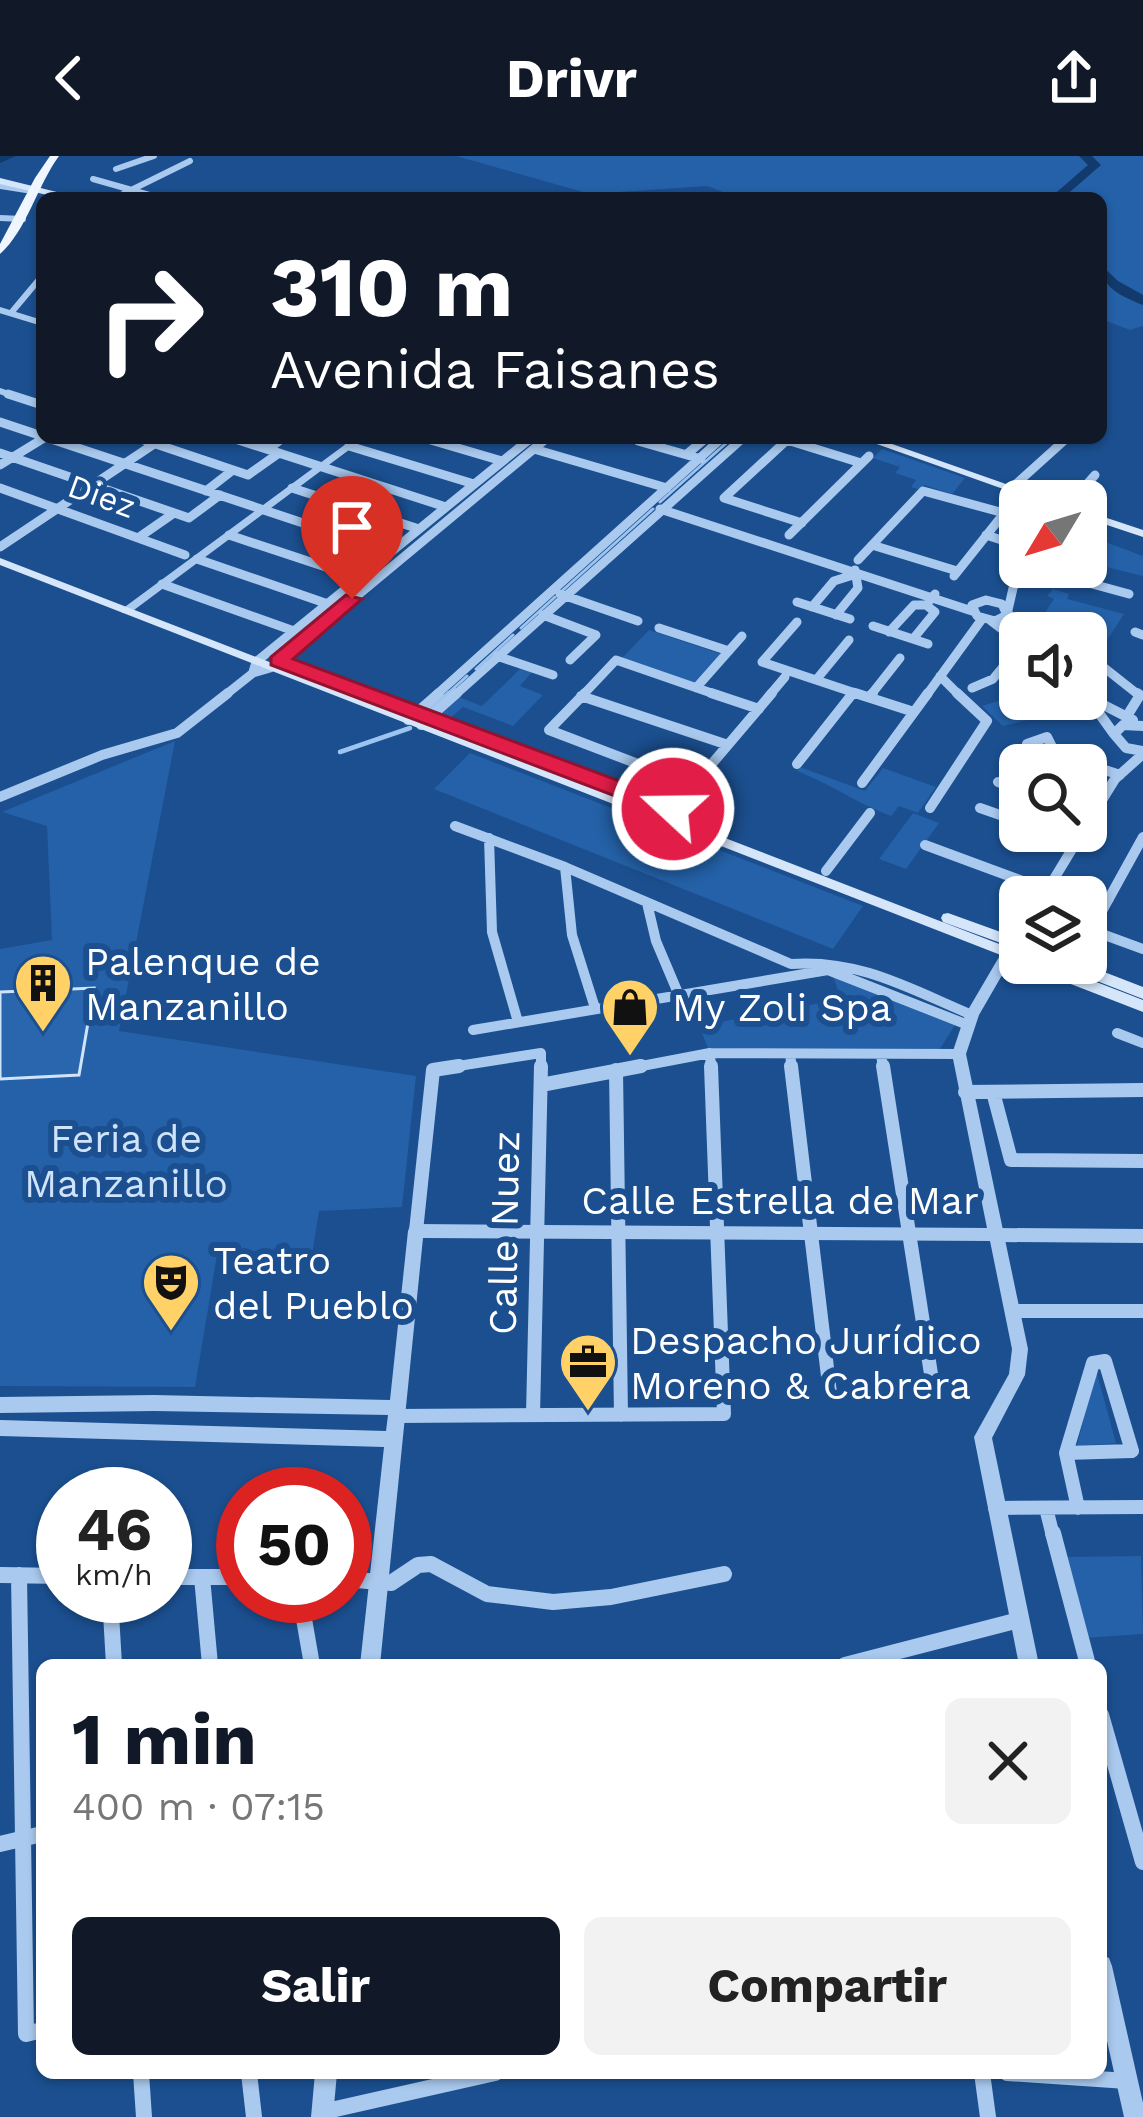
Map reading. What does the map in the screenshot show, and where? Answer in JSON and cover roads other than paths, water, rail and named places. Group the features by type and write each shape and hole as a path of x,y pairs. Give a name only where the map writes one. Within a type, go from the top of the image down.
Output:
{"main road":[{"path":"40,192 55,156"},
{"path":"40,192 64,156"},
{"path":"0,185 36,193"},
{"path":"0,251 5,237 36,199"},
{"path":"0,271 36,200"},
{"path":"882,444 999,484"},
{"path":"903,444 1005,480"},
{"path":"1107,518 1143,530"},
{"path":"0,553 264,664 419,718 999,940"},
{"path":"669,814 999,940"},
{"path":"1107,979 1143,993"},
{"path":"1086,984 1143,1006"}],"street":[{"path":"144,183 113,167 154,156"},
{"path":"126,192 190,161"},
{"path":"93,179 138,192"},
{"path":"0,218 23,219"},
{"path":"11,313 36,283"},
{"path":"28,293 36,295"},
{"path":"0,310 36,321"},
{"path":"0,391 36,404"},
{"path":"0,422 36,434"},
{"path":"0,465 36,442"},
{"path":"66,444 390,553"},
{"path":"0,553 155,444"},
{"path":"167,444 248,475 279,453"},
{"path":"252,444 446,507"},
{"path":"268,449 275,444"},
{"path":"124,606 344,444"},
{"path":"353,444 474,484"},
{"path":"444,444 502,461"},
{"path":"264,664 294,631 525,444"},
{"path":"0,797 102,755 177,733 525,444"},
{"path":"538,444 667,488"},
{"path":"652,444 715,463"},
{"path":"687,454 699,444"},
{"path":"419,718 715,444"},
{"path":"419,718 497,656 736,444"},
{"path":"783,444 724,498 802,523"},
{"path":"789,535 865,459 803,444"},
{"path":"1020,480 1060,444"},
{"path":"0,453 189,518 220,495"},
{"path":"124,606 229,535 316,465"},
{"path":"206,491 233,470"},
{"path":"1090,480 1095,475"},
{"name":"Diez","path":"0,488 328,604"},
{"path":"292,488 419,529"},
{"path":"812,607 834,580 856,569 923,491 999,513"},
{"path":"720,528 743,504"},
{"path":"648,505 856,569 930,597 980,611 1008,611"},
{"path":"138,538 174,513"},
{"path":"872,545 955,573 999,520"},
{"path":"229,535 359,578"},
{"path":"986,536 999,540"},
{"path":"836,615 858,588 856,569"},
{"path":"162,584 294,631"},
{"path":"862,784 980,611 1009,588"},
{"path":"1008,611 1013,588"},
{"path":"1107,588 1129,594"},
{"path":"552,591 638,621"},
{"path":"890,632 914,605 930,597"},
{"path":"913,639 935,612 930,597"},
{"path":"797,602 850,619"},
{"path":"980,611 998,602 1008,611"},
{"path":"980,611 999,627"},
{"path":"542,615 596,635 570,660"},
{"path":"796,622 762,662 914,712"},
{"path":"873,626 928,644"},
{"path":"659,628 729,651"},
{"path":"696,688 742,636"},
{"path":"816,680 849,640"},
{"path":"497,656 553,675"},
{"path":"869,697 900,658"},
{"path":"693,785 549,730 616,660 759,709"},
{"path":"1107,669 1142,693 1127,716"},
{"path":"972,688 999,671"},
{"path":"930,808 987,721 940,676"},
{"path":"669,814 785,677"},
{"path":"797,764 853,692"},
{"path":"581,696 728,746"},
{"path":"1107,706 1142,725"},
{"path":"1104,720 1116,737 1143,752 1116,775 1107,790"},
{"path":"1116,775 1116,737 1123,725 1142,725"},
{"path":"1107,772 1116,775"},
{"path":"980,808 999,815"},
{"path":"826,871 870,813"},
{"path":"454,826 566,867 791,964 872,980 970,1020"},
{"path":"1107,902 1143,837"},
{"path":"489,838 484,898 489,935 518,1022"},
{"path":"925,845 1014,876"},
{"path":"566,867 572,935 595,1008"},
{"path":"1125,870 1143,877"},
{"path":"647,903 678,993"},
{"path":"1107,940 1143,949"},
{"path":"473,1030 816,967"},
{"path":"999,975 970,1020 959,1054 1020,1349 1016,1376 982,1437 1028,1659"},
{"path":"1118,1033 1143,1043"},
{"name":"Calle Nuez","path":"416,1231 433,1070 541,1053 533,1415"},
{"path":"541,1085 710,1053 959,1054"},
{"path":"0,1405 154,1402 533,1415 724,1414 710,1053"},
{"path":"790,1054 830,1393"},
{"path":"881,1054 931,1375"},
{"path":"616,1070 621,1415"},
{"path":"965,1092 1143,1090"},
{"path":"993,1092 1011,1160 1143,1161"},
{"path":"371,1659 416,1231"},
{"name":"Calle Estrella de Mar","path":"416,1231 1143,1236"},
{"path":"1015,1311 1143,1311"},
{"path":"1066,1453 1132,1451 1105,1361 1093,1363 1066,1453 1078,1508"},
{"path":"0,1428 394,1439"},
{"path":"995,1508 1143,1508"},
{"path":"1046,1508 1086,1659"},
{"path":"372,1581 391,1583 417,1564 433,1564 490,1597 523,1602 596,1600 724,1574"},
{"path":"0,1575 36,1575"},
{"path":"19,1575 26,2034 36,2032"},
{"path":"192,1576 216,1576"},
{"path":"202,1576 210,1659"},
{"path":"868,1659 1018,1620"},
{"path":"112,1623 114,1659"},
{"path":"305,1623 311,1659"},
{"path":"923,1645 925,1659"},
{"path":"1107,1736 1143,1862"},
{"path":"0,1844 36,1835"},
{"path":"1107,1993 1135,2117"},
{"path":"141,2079 144,2117"},
{"path":"251,2079 254,2117"},
{"path":"325,2079 322,2114 444,2079"},
{"path":"983,2079 988,2117"},
{"path":"1097,2079 1127,2081"}],"waterway":[{"path":"0,159 10,156"},
{"path":"1063,192 1095,165 1085,156"},
{"path":"1107,276 1143,301"},
{"path":"660,502 725,444"},
{"path":"563,590 653,509"},
{"path":"521,628 555,597"},
{"path":"476,669 513,635"},
{"path":"445,696 467,676"},
{"path":"428,711 449,693"},
{"path":"340,752 410,728"}],"place":[{"name":"Palenque de Manzanillo","path":"43,1034"},
{"name":"My Zoli Spa","path":"630,1058"},
{"name":"Teatro del Pueblo","path":"171,1333"},
{"name":"Despacho Jurídico Moreno & Cabrera","path":"588,1413"}],"park label":[{"name":"Feria de Manzanillo","path":"126,1160"}]}
